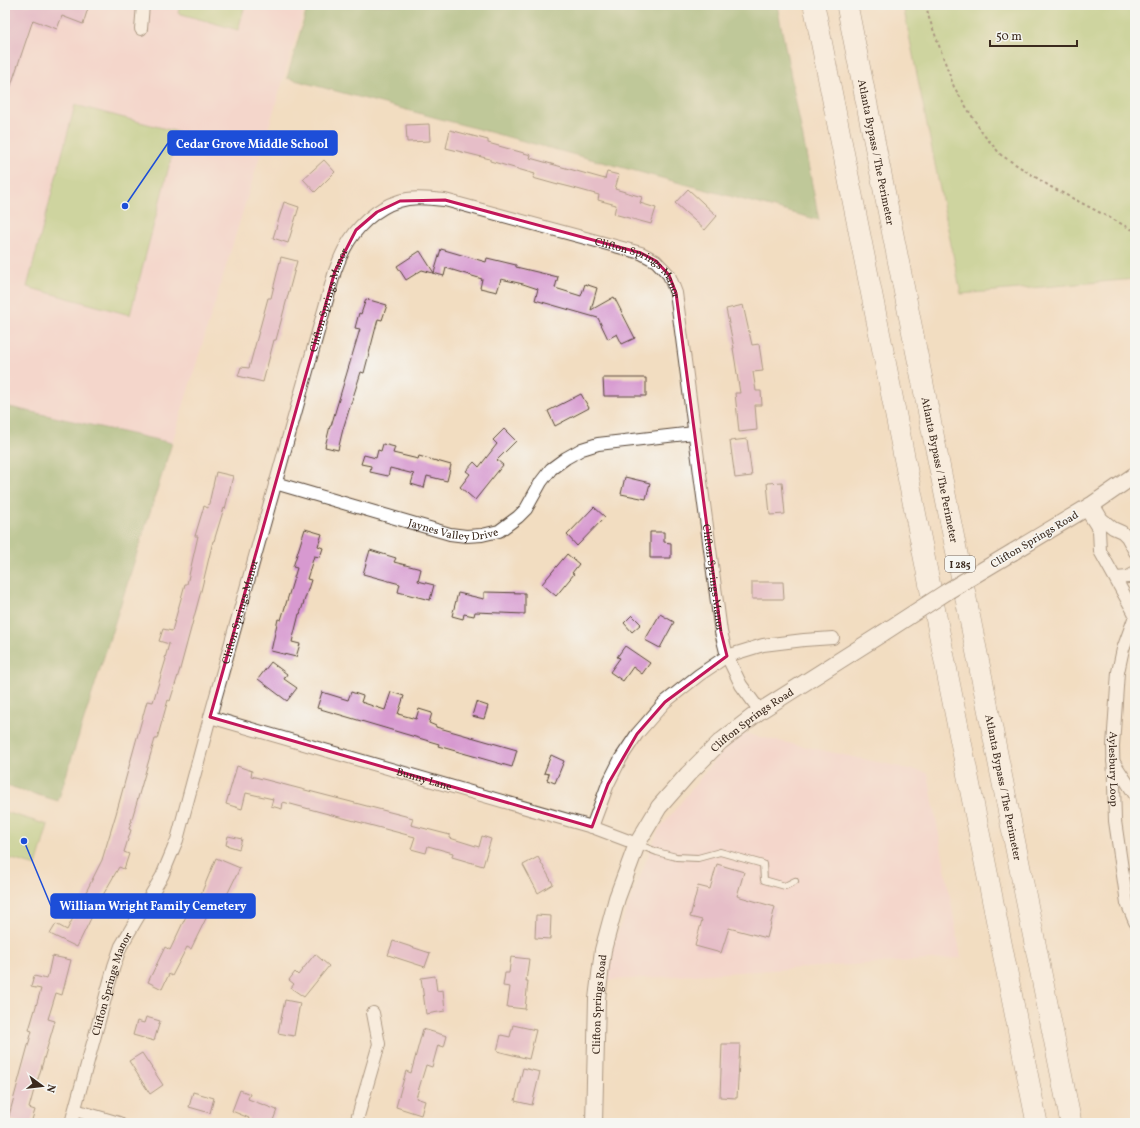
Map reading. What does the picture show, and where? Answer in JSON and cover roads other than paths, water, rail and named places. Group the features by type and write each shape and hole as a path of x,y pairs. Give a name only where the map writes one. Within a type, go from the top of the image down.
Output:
{"highway":[{"path":"814,5 1037,1123"},
{"name":"Atlanta Bypass / The Perimeter","path":"847,5 1072,1123"}],"street":[{"path":"141,29 143,5"},
{"name":"Clifton Springs Manor","path":"71,1123 114,966 121,946 162,876 177,840 335,271 344,248 356,230 376,212 400,201 423,198 445,200 641,253 656,262 669,275 676,293 721,632 727,656 741,685 760,712"},
{"name":"Jaynes Valley Drive","path":"275,483 450,534 466,536 482,535 499,531 518,517 526,509 541,482 552,469 566,458 582,449 598,444 694,433"},
{"name":"Clifton Springs Road","path":"594,1123 597,999 603,950 617,898 637,844 659,807 688,774 720,742 760,712 948,591 1089,506 1135,474"},
{"path":"1089,506 1102,519 1127,537 1135,552"},
{"name":"Aylesbury Loop","path":"1089,506 1099,530 1100,551 1135,615 1122,649 1118,672 1113,746 1115,821 1127,903 1135,918 1135,922"},
{"path":"1116,578 1128,578 1135,573"},
{"path":"592,827 608,784 621,758 637,734 665,702 699,675 727,656 763,645 833,638"},
{"name":"Bunny Lane","path":"210,717 592,827 637,844"},
{"path":"1113,761 1135,795"},
{"path":"356,1123 379,1044 373,1014"},
{"path":"75,1110 119,1123"}],"lane":[{"path":"637,844 657,852 676,857 698,858 720,852 763,864 764,880 785,886 795,881"}],"place":[{"name":"Cedar Grove Middle School","path":"125,206"},
{"name":"William Wright Family Cemetery","path":"24,841"}]}
